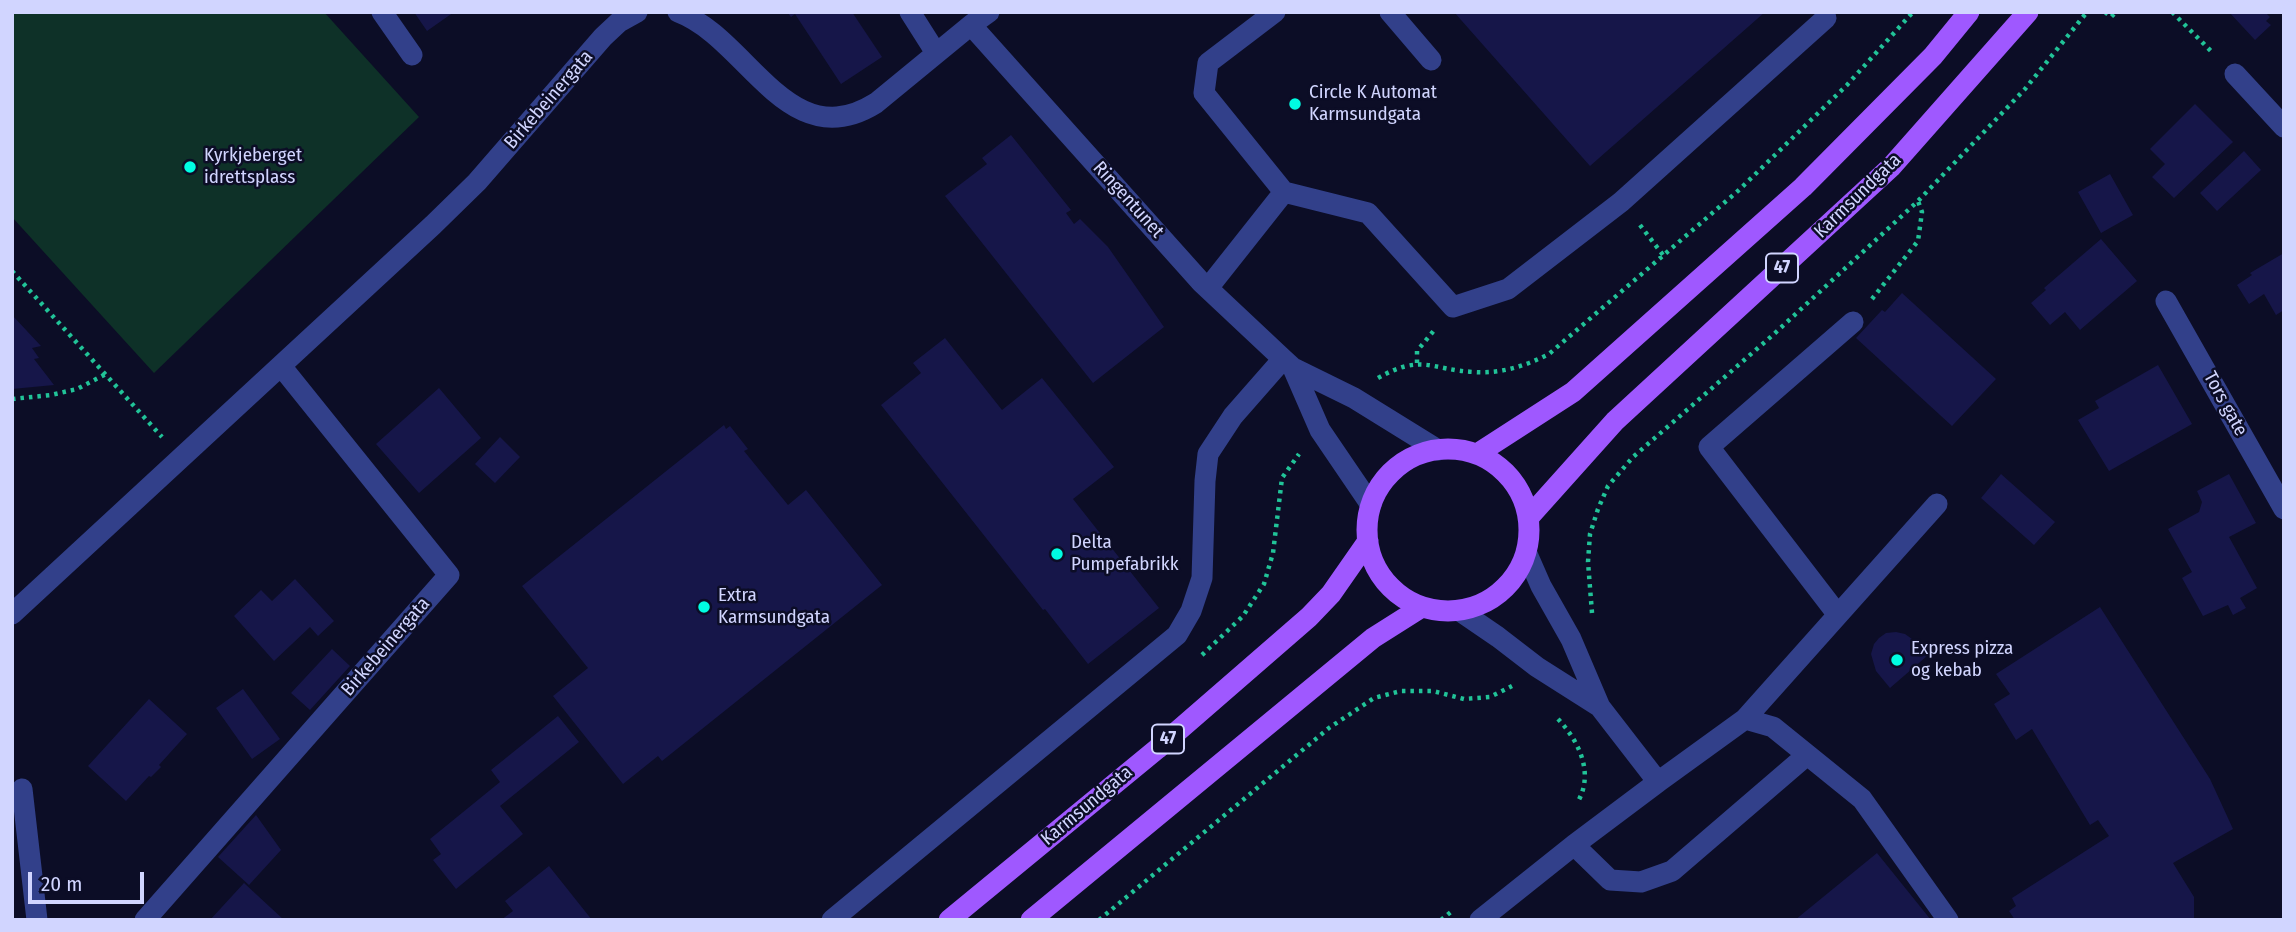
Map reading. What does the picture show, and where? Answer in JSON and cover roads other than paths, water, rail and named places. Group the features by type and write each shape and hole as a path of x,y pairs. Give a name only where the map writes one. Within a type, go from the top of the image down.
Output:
{"main road":[{"name":"47","path":"1477,454 1573,392 1803,187 1933,56 1969,12"},
{"name":"Karmsundgata","path":"1529,517 1615,421 1891,167 2028,12"},
{"path":"1458,449 1477,454 1492,462 1510,478 1523,500 1529,517 1527,554 1519,571 1500,593 1478,606 1460,611 1440,612 1422,607 1405,599 1380,574 1371,558 1367,524 1371,505 1380,486 1393,470 1408,460 1438,450 1458,449"},
{"name":"Karmsundgata","path":"949,920 1157,749 1309,617 1331,594 1368,541"},
{"path":"1031,920 1373,638 1422,607"}],"street":[{"path":"382,12 412,55"},
{"name":"Birkebeinergata","path":"12,614 433,225 485,173 603,37 619,22 637,12"},
{"path":"678,12 690,16 781,97 809,114 839,119 859,114 876,103 989,12"},
{"path":"910,12 936,53"},
{"path":"1275,12 1208,64 1205,93 1284,192 1368,213 1453,307 1508,289 1621,202 1826,18"},
{"path":"1390,12 1431,60"},
{"name":"Ringentunet","path":"971,25 1208,288 1288,364 1353,398 1438,450"},
{"path":"2235,74 2284,127"},
{"path":"1208,288 1284,192"},
{"name":"Tors gate","path":"2166,300 2284,509"},
{"path":"1838,615 1709,447 1853,322"},
{"path":"832,920 1177,635 1191,611 1202,578 1208,454 1233,416 1288,364"},
{"name":"Ringentunet","path":"1288,364 1320,430 1371,505"},
{"name":"Birkebeinergata","path":"145,920 449,575 281,366"},
{"path":"1480,920 1574,845 1745,719 1937,504"},
{"path":"1527,554 1541,586 1571,639 1600,707 1658,782"},
{"path":"1460,611 1537,667 1600,707"},
{"path":"1745,719 1773,727 1862,799 1948,920"},
{"path":"1574,845 1610,880 1641,882 1672,872 1807,755"},
{"path":"22,789 37,920"}],"place":[{"name":"Circle K Automat Karmsundgata","path":"1295,104"},
{"name":"Kyrkjeberget idrettsplass","path":"190,167"},
{"name":"Delta Pumpefabrikk","path":"1057,554"},
{"name":"Extra Karmsundgata","path":"704,607"},
{"name":"Express pizza og kebab","path":"1897,660"}]}
